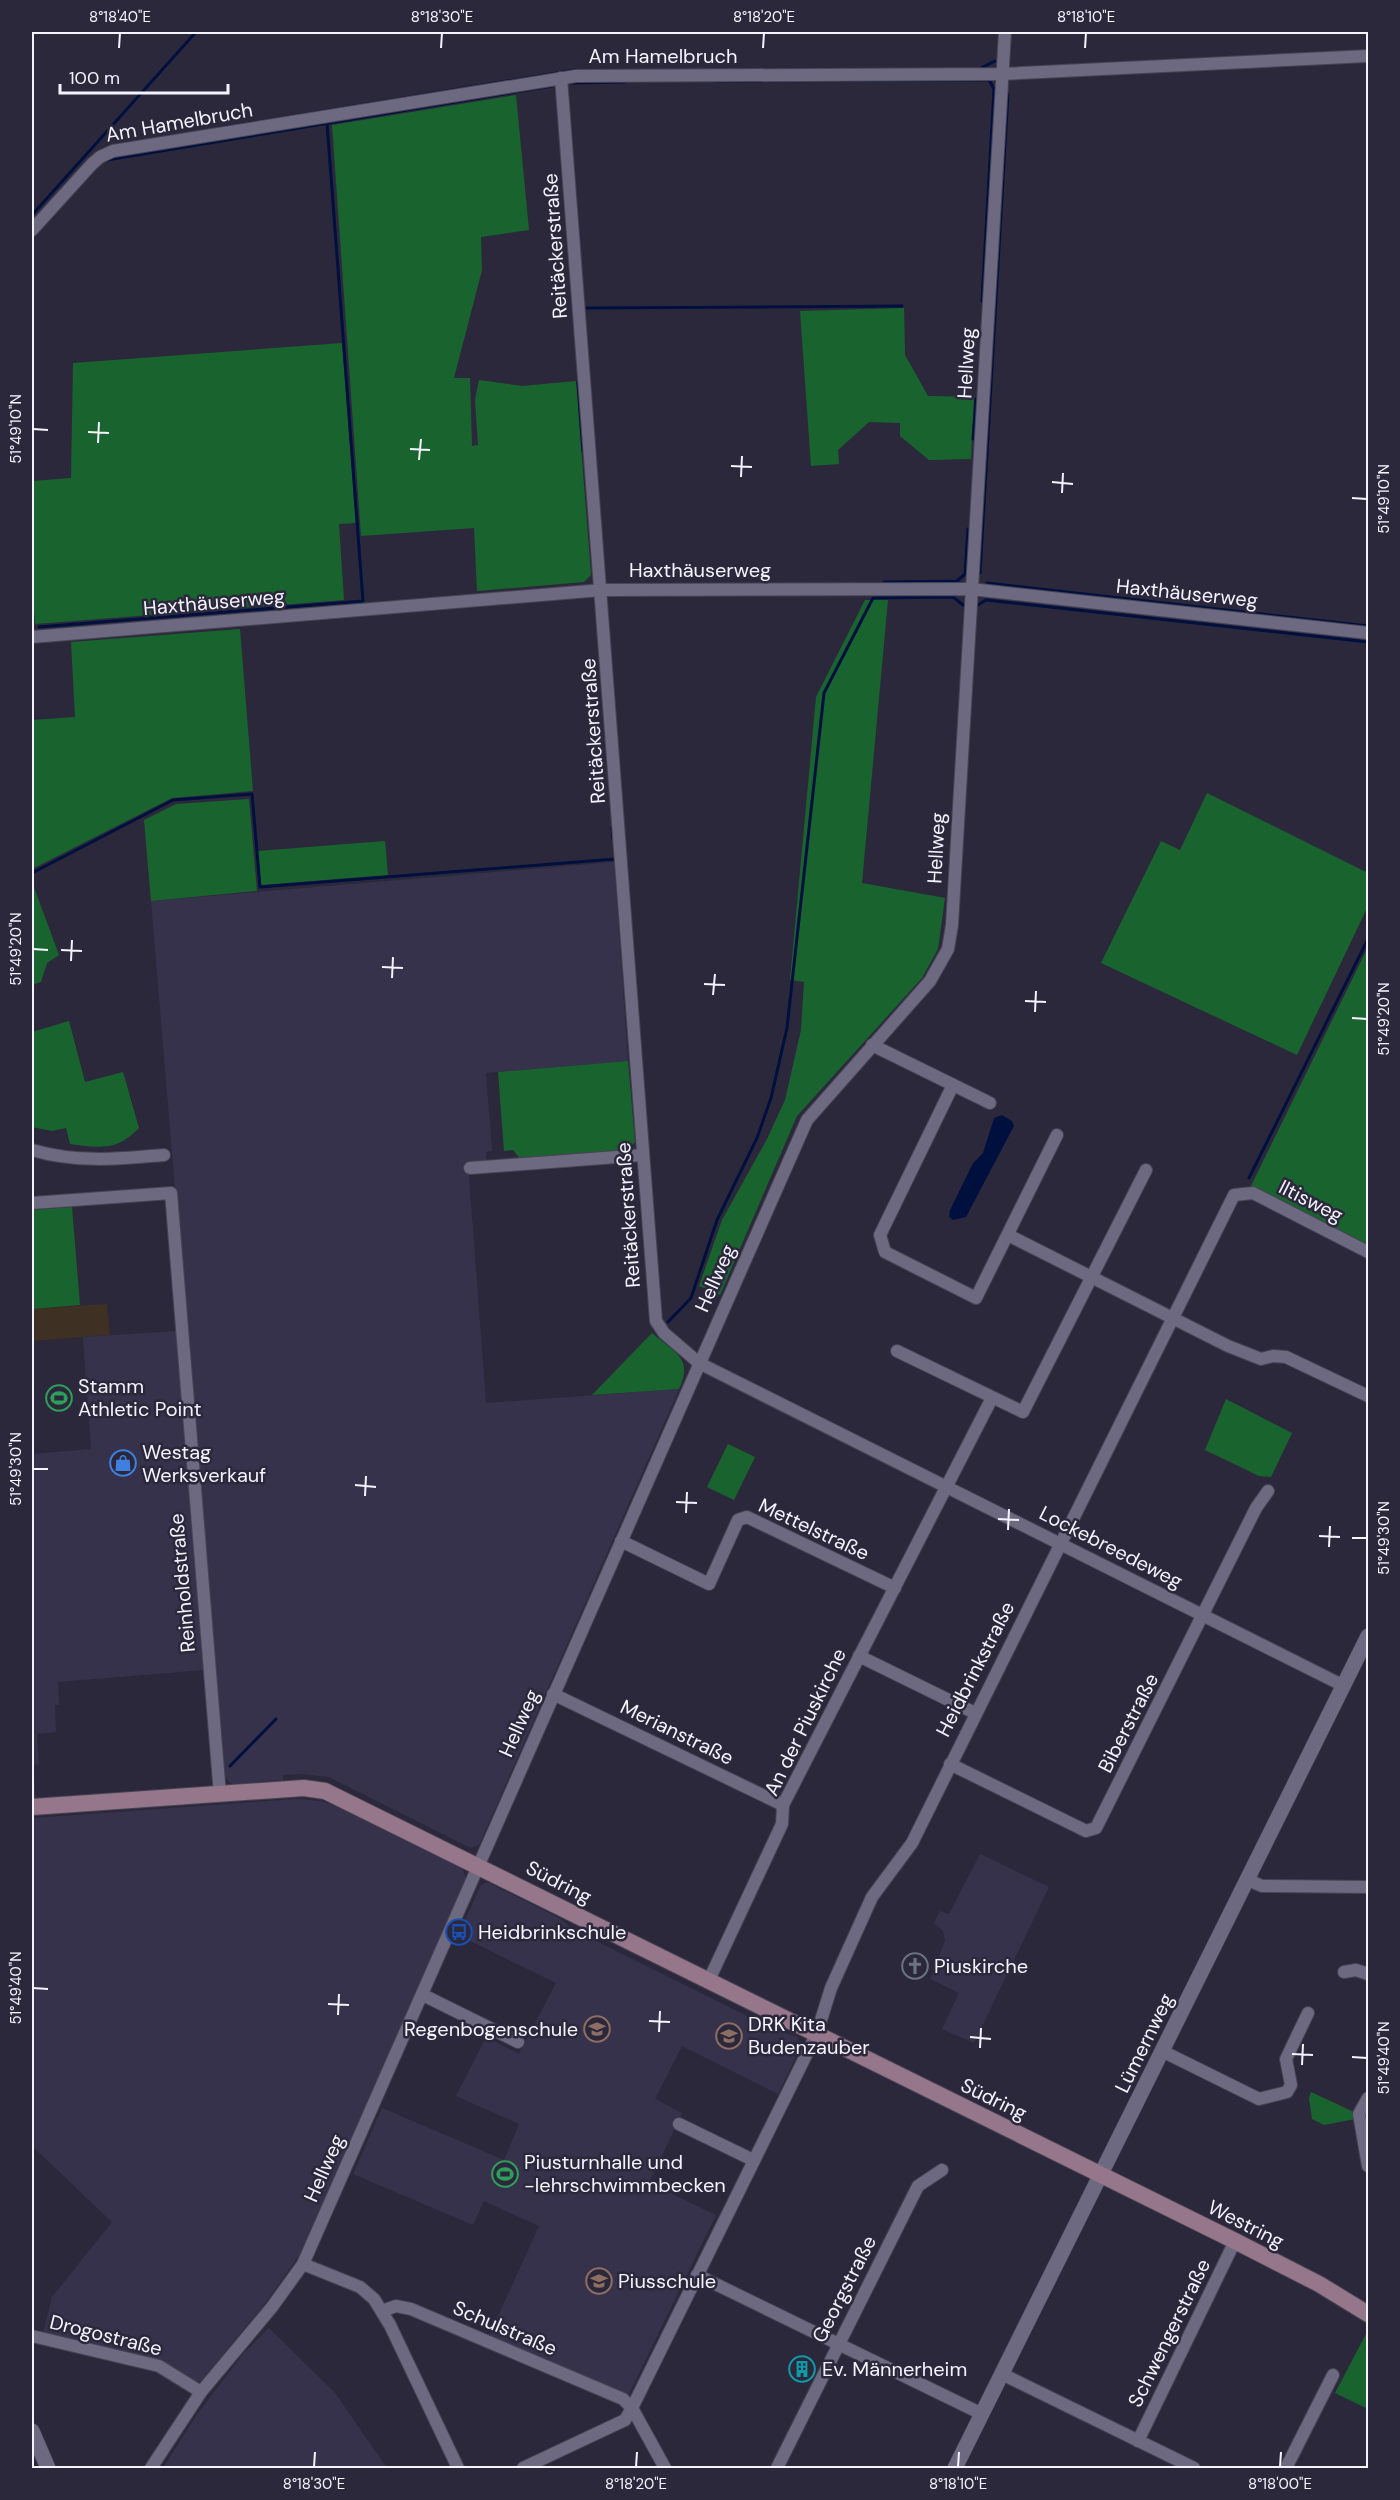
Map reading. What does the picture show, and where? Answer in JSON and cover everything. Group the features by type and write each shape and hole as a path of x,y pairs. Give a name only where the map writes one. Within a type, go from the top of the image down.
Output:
{"main road":[{"name":"Südring","path":"32,1807 304,1788 325,1791 479,1865 1101,2175"},
{"name":"Westring","path":"1101,2175 1367,2307"}],"street":[{"name":"Hellweg","path":"151,2469 201,2392 272,2307 303,2264 807,1120 930,981 948,949 952,925 1005,32"},
{"name":"Am Hamelbruch","path":"32,230 92,164 113,151 561,78 1002,74 1368,56"},
{"name":"Reitäckerstraße","path":"561,78 602,590 656,1321 664,1333 699,1363"},
{"name":"Haxthäuserweg","path":"32,637 602,590 971,590 1368,633"},
{"path":"872,1045 990,1103"},
{"path":"953,1085 880,1235 885,1252 976,1298 1057,1135"},
{"path":"32,1150 61,1157 100,1160 164,1155"},
{"path":"470,1168 644,1155"},
{"path":"897,1351 1023,1412 1146,1170"},
{"name":"Reinholdstraße","path":"32,1203 171,1192 220,1795"},
{"name":"Iltisweg","path":"1234,1194 1253,1193 1368,1252"},
{"name":"Heidbrinkstraße","path":"523,2469 625,2420 632,2408 817,2033 831,1988 872,1897 912,1843 1234,1194"},
{"path":"1008,1235 1261,1359 1273,1356 1286,1357 1368,1396"},
{"name":"Lockebreedeweg","path":"699,1363 1344,1686"},
{"name":"An der Piuskirche","path":"709,1980 782,1824 783,1805 992,1398"},
{"name":"Biberstraße","path":"950,1764 1086,1831 1096,1828 1256,1508 1268,1491"},
{"name":"Mettelstraße","path":"621,1540 710,1584 738,1520 747,1517 895,1588"},
{"name":"Lümernweg","path":"955,2469 1344,1686 1367,1644"},
{"path":"859,1656 975,1713"},
{"name":"Merianstraße","path":"553,1694 783,1805"},
{"path":"1248,1880 1262,1886 1368,1887"},
{"path":"1344,1972 1356,1970 1368,1974"},
{"path":"423,1995 519,2042"},
{"path":"1162,2051 1258,2099 1287,2092 1291,2085 1286,2059 1308,2013"},
{"path":"1368,2098 1359,2114 1368,2166"},
{"path":"679,2124 753,2160"},
{"name":"Georgstraße","path":"777,2469 918,2186 942,2170"},
{"name":"Schwengerstraße","path":"1138,2441 1235,2241"},
{"path":"303,2264 360,2288 374,2299 382,2310 458,2469"},
{"path":"697,2275 982,2414"},
{"name":"Schulstraße","path":"382,2310 396,2306 411,2309 623,2399 632,2408 665,2469"},
{"name":"Drogostraße","path":"32,2336 159,2366 201,2392"},
{"path":"1002,2374 1194,2469"},
{"path":"1286,2469 1334,2375"},
{"path":"32,2431 48,2469"}],"shaded area":[{"path":"614,862 628,1061 486,1073 492,1151 486,1152 486,1163 468,1164 486,1403 679,1389 479,1845 471,1848 329,1777 283,1775 283,1780 232,1784 224,1777 151,901"},
{"path":"1002,1115 1012,1121 1014,1126 966,1217 953,1220 949,1217 950,1210 973,1163 983,1153 994,1118"},
{"path":"107,1304 110,1335 32,1341 32,1309"},
{"path":"177,1331 203,1670 58,1682 59,1705 55,1705 56,1732 37,1734 39,1764 33,1765 36,1798 32,1798 32,1454 91,1449 83,1337"},
{"path":"297,1799 321,1801 337,1807 462,1868 466,1878 300,2254 266,2302 201,2381 192,2382 43,2333 52,2297 112,2222 32,2146 32,1818"},
{"path":"980,1854 1049,1887 974,2043 942,2029 959,1993 930,1979 945,1941 943,1931 934,1923 940,1911 949,1914"},
{"path":"487,1882 561,1919 572,1929 771,2028 797,2037 801,2046 778,2094 682,2046 655,2099 682,2113 649,2183 716,2215 628,2396 489,2336 539,2226 484,2201 473,2225 353,2174 382,2108 504,2160 519,2124 456,2096 486,2037 519,2054 556,1983 458,1935 481,1885"},
{"path":"269,2328 335,2393 387,2468 163,2468 196,2416 243,2354"}],"green space":[{"path":"516,95 529,230 481,237 482,270 454,378 470,378 472,446 478,445 475,400 479,380 522,386 576,381 591,575 584,582 477,591 474,528 361,536 332,125"},
{"path":"904,308 905,355 928,396 974,397 971,459 929,460 900,436 900,423 869,422 838,450 839,464 811,466 800,311"},
{"path":"342,343 356,523 339,524 344,600 35,624 32,586 32,481 71,478 73,363"},
{"path":"865,600 888,600 862,883 945,898 938,949 922,978 797,1116 720,1295 699,1286 722,1220 767,1139 785,1100 801,1030 804,982 790,980 816,697"},
{"path":"240,629 253,791 172,798 32,869 32,720 75,717 71,642"},
{"path":"1207,793 1368,873 1368,906 1297,1055 1101,963 1161,841 1180,850"},
{"path":"249,799 257,891 151,901 144,820 176,804"},
{"path":"385,841 388,875 261,885 258,851"},
{"path":"32,882 59,955 47,963 41,982 32,985"},
{"path":"1368,947 1368,1246 1251,1186"},
{"path":"69,1021 85,1082 123,1072 139,1128 123,1141 99,1147 70,1144 66,1128 52,1131 32,1127 32,1032"},
{"path":"628,1061 635,1142 627,1152 522,1161 513,1150 504,1151 498,1072"},
{"path":"72,1207 80,1305 32,1309 32,1210"},
{"path":"652,1333 674,1351 683,1363 683,1378 679,1389 592,1395"},
{"path":"1226,1399 1292,1433 1271,1477 1259,1476 1205,1450"},
{"path":"728,1444 755,1457 734,1500 707,1487"},
{"path":"1311,2092 1354,2112 1355,2119 1324,2125 1312,2119 1309,2098"},
{"path":"1366,2334 1368,2339 1368,2409 1335,2393"}],"waterway":[{"path":"32,215 196,32"},
{"path":"981,68 995,61"},
{"path":"220,128 575,70"},
{"path":"982,301 994,89 989,80"},
{"path":"714,81 991,80"},
{"path":"572,83 625,82"},
{"path":"107,160 552,86"},
{"path":"980,573 1008,94"},
{"path":"39,627 363,601 327,123"},
{"path":"587,308 902,306"},
{"path":"578,382 583,451"},
{"path":"973,439 976,399"},
{"path":"884,582 957,581 965,574 968,529"},
{"path":"987,583 1368,626"},
{"path":"668,1322 691,1298 717,1220 757,1138 771,1098 787,1028 824,693 873,598 953,597 963,605"},
{"path":"976,606 986,600 1368,642"},
{"path":"32,873 173,800 252,794 260,887 615,859"},
{"path":"612,828 613,838"},
{"path":"1249,1178 1368,939"},
{"path":"230,1766 276,1719"}],"place":[{"name":"Stamm Athletic Point","path":"59,1398"},
{"name":"Westag Werksverkauf","path":"123,1463"},
{"name":"Heidbrinkschule","path":"459,1932"},
{"name":"Piuskirche","path":"915,1966"},
{"name":"Regenbogenschule","path":"597,2029"},
{"name":"DRK Kita Budenzauber","path":"729,2036"},
{"name":"Piusturnhalle und -lehrschwimmbecken","path":"505,2174"},
{"name":"Piusschule","path":"599,2281"},
{"name":"Ev. Männerheim","path":"802,2369"}]}
